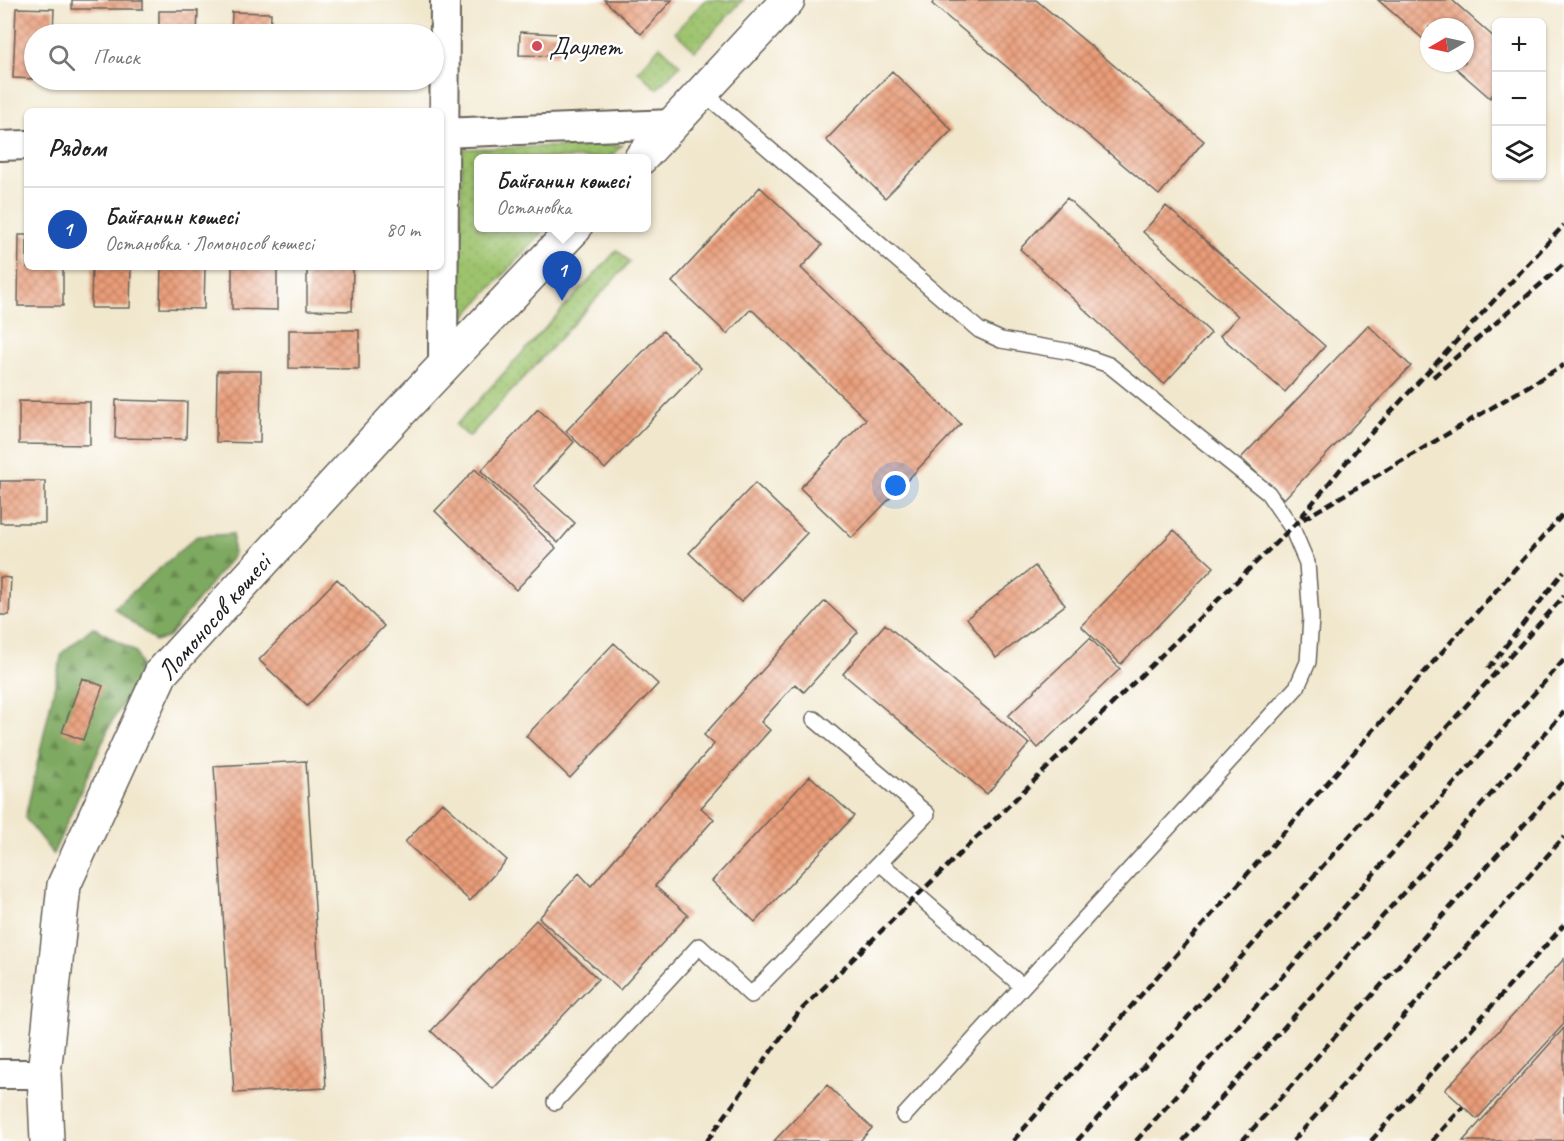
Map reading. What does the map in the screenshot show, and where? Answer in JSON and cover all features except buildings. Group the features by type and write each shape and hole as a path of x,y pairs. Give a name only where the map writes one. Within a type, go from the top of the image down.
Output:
{"street":[{"path":"444,66 445,0"},
{"path":"646,154 788,0"},
{"path":"443,108 444,90"},
{"path":"444,133 673,124"},
{"path":"0,146 24,145"},
{"name":"Ломоносов көшесі","path":"47,1141 44,1074 64,885 161,673 443,365 571,232"},
{"path":"443,270 443,365"},
{"path":"0,1074 44,1074"}],"lane":[{"path":"704,92 979,330 1000,340 1072,351 1109,365 1268,493 1292,528 1307,563 1311,618 1310,640 1308,662 1297,687 904,1116"},
{"path":"555,1102 699,946 751,995 927,814 814,719"},
{"path":"880,863 1022,986"}],"green space":[{"path":"705,0 743,0 695,51 675,32"},
{"path":"660,46 680,65 657,89 638,71"},
{"path":"622,145 613,154 474,154 474,232 542,232 459,323 462,149"},
{"path":"617,250 630,262 469,437 456,425"},
{"path":"233,534 233,556 168,637 155,641 114,608 197,536"},
{"path":"93,627 136,652 142,672 111,723 53,854 25,818 62,653"}],"railway":[{"path":"1301,517 1362,443 1564,225"},
{"path":"1433,377 1564,264"},
{"path":"707,1141 799,1012 1295,524 1564,365"},
{"path":"1013,1141 1564,513"},
{"path":"1488,669 1564,571"},
{"path":"1077,1141 1564,596"},
{"path":"1136,1141 1564,660"},
{"path":"1183,1141 1564,712"},
{"path":"1242,1141 1564,780"},
{"path":"1293,1141 1564,837"},
{"path":"1371,1141 1564,925"},
{"path":"1432,1141 1463,1107"}],"place":[{"name":"Даулет","path":"537,46"},
{"name":"Байғанин көшесі","path":"562,301"}]}
